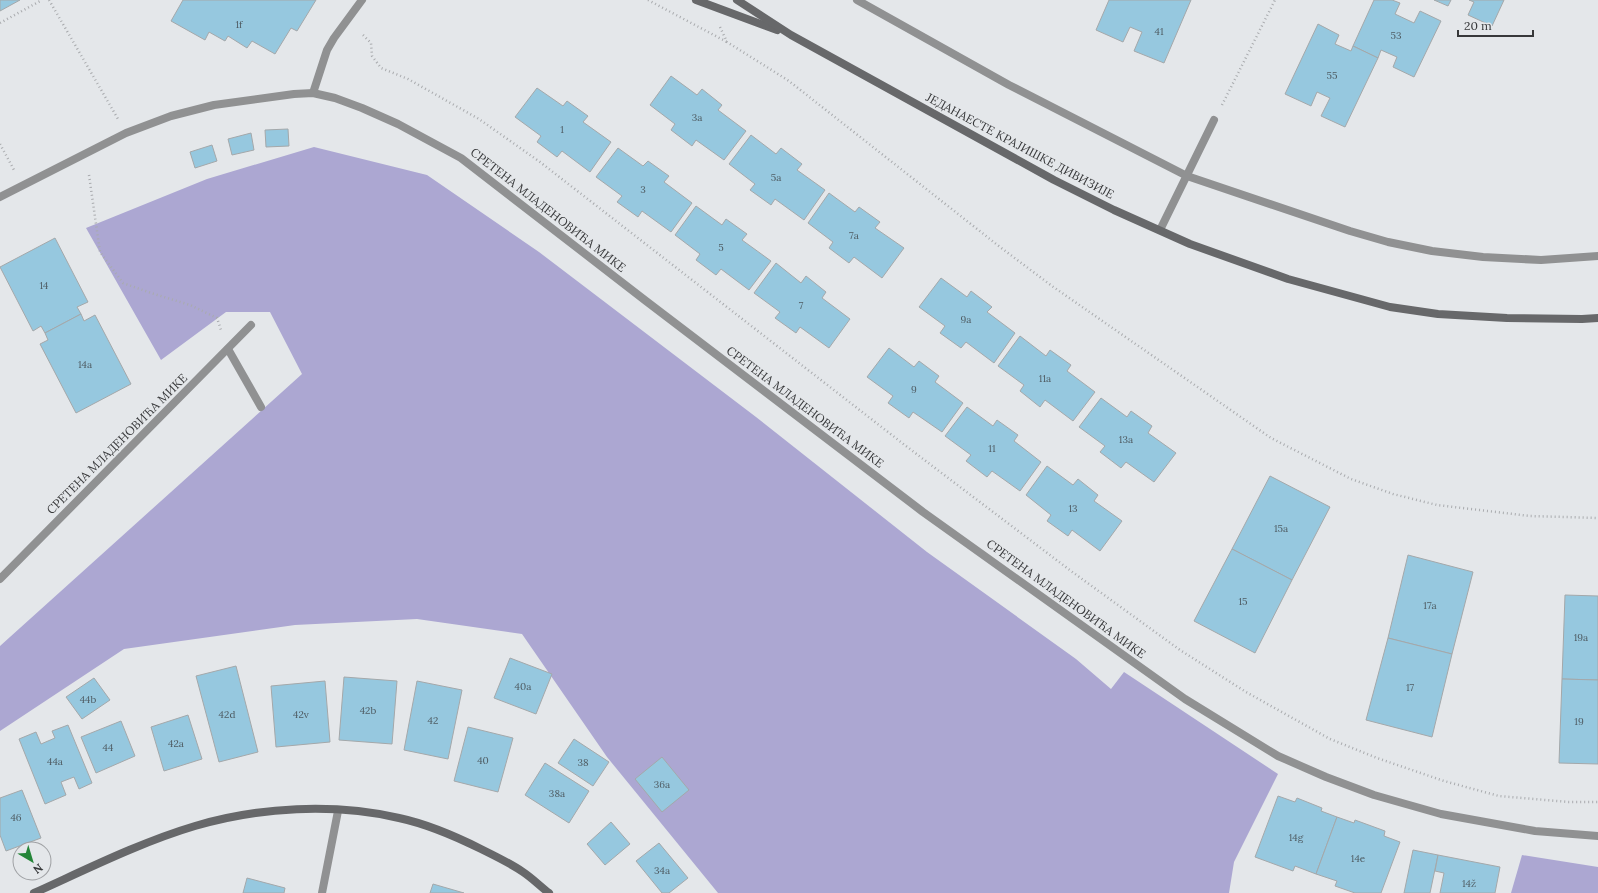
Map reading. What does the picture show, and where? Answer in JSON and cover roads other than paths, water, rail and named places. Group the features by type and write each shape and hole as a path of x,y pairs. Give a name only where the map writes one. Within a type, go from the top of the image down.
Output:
{"street":[{"path":"313,93 328,50 334,38 362,0"},
{"name":"ЈЕДАНАЕСТЕ КРАЈИШКЕ ДИВИЗИЈЕ","path":"696,0 791,35"},
{"name":"ЈЕДАНАЕСТЕ КРАЈИШКЕ ДИВИЗИЈЕ","path":"737,0 791,35 1054,180 1114,210 1190,244 1288,279 1390,307 1438,314 1492,317 1598,318"},
{"path":"857,0 1009,85 1187,176 1350,231 1388,242 1432,251 1482,257 1541,260 1598,256"},
{"name":"СРЕТЕНА МЛАДЕНОВИЋА МИКЕ","path":"0,198 126,133 171,116 214,105 294,94 313,93 335,98 369,111 438,144 461,158 923,512 1185,700 1278,756 1326,777 1374,795 1441,814 1536,831 1598,836"},
{"path":"1160,230 1214,120"},
{"name":"СРЕТЕНА МЛАДЕНОВИЋА МИКЕ","path":"0,579 251,325"},
{"path":"228,349 261,407"},
{"path":"34,893 159,838 196,826 240,816 272,811 309,809 383,814 401,818 440,831 493,855 523,872 549,893"},
{"path":"322,893 338,810"}]}
